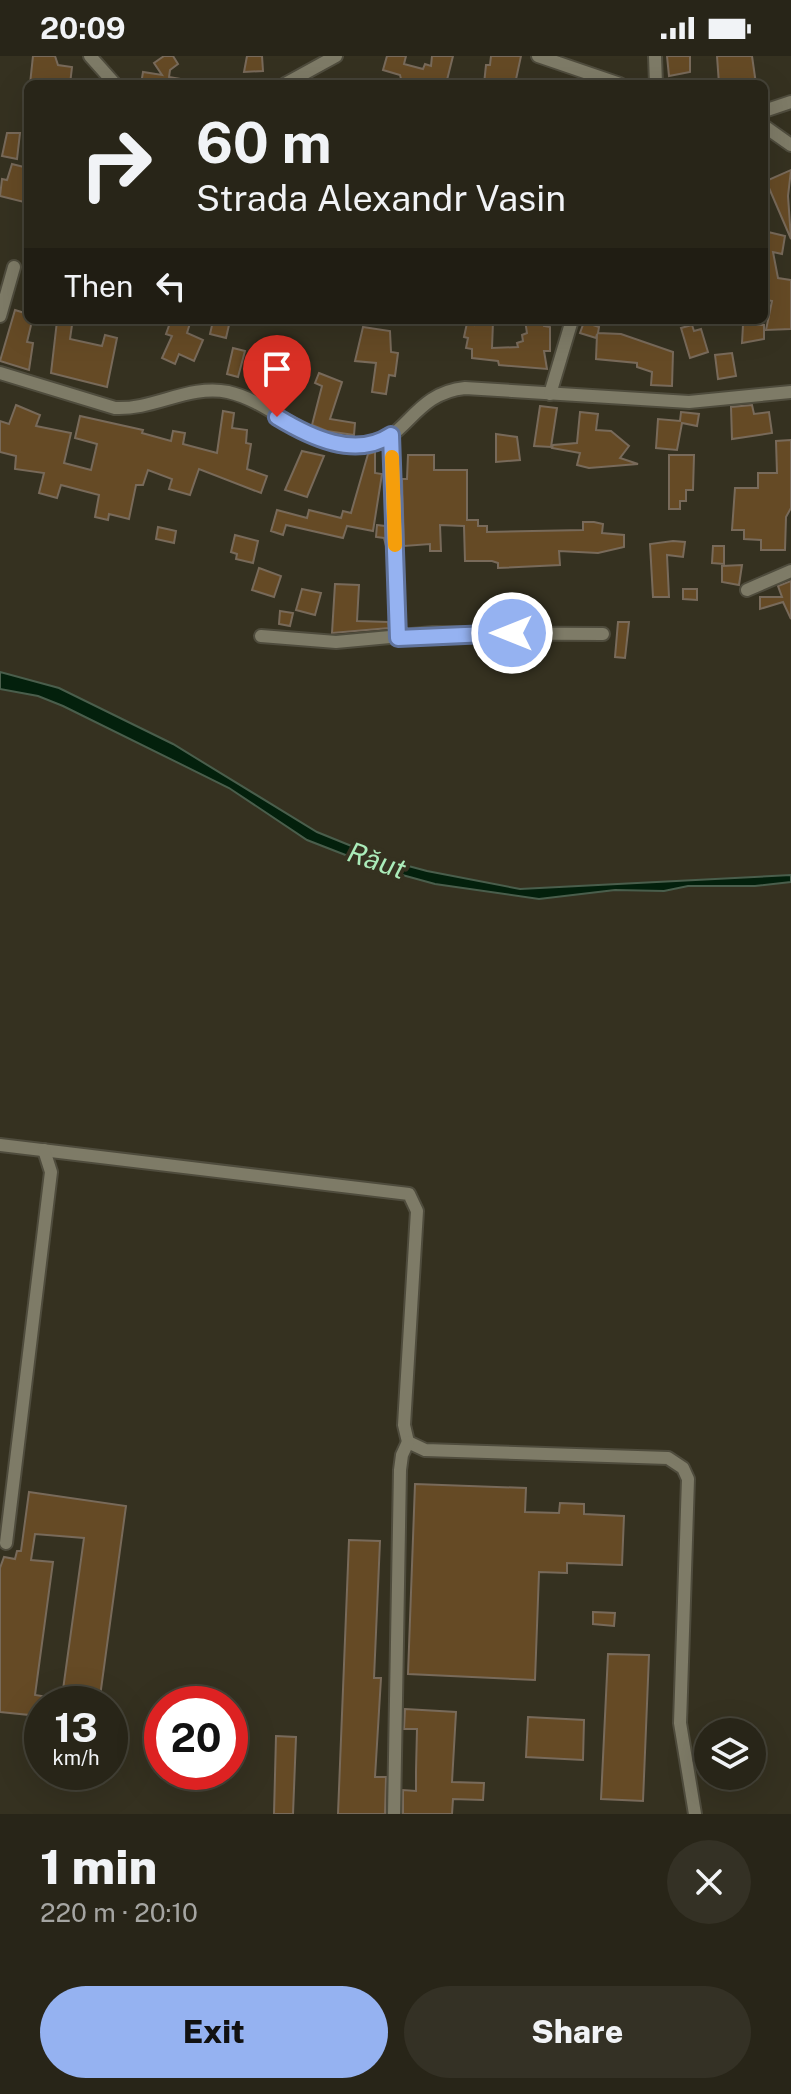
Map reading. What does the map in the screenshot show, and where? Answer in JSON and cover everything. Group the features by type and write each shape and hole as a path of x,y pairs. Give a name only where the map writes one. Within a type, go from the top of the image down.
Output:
{"street":[{"path":"90,56 111,80"},
{"path":"292,80 336,56"},
{"path":"538,56 608,80"},
{"path":"655,56 656,80"},
{"path":"768,110 791,102"},
{"path":"768,129 791,145"},
{"path":"0,316 14,267"},
{"path":"550,394 571,324"},
{"path":"0,373 115,408 131,409 193,392 226,392 246,399 314,436 345,445 372,445 391,435 417,408 446,390 465,388 689,402 791,392"},
{"path":"391,435 398,638"},
{"path":"747,590 791,571"},
{"path":"261,636 336,642 433,633 603,634"},
{"path":"0,1145 409,1194 417,1211 404,1425 408,1442 400,1470 394,1814"},
{"path":"6,1543 51,1172 44,1150"},
{"path":"408,1442 425,1450 668,1458 683,1468 688,1479 680,1723 695,1814"}],"water":[{"name":"Răut","path":"0,672 59,688 173,744 317,832 386,860 427,871 520,889 791,875 791,882 755,886 688,886 664,891 615,890 539,899 435,884 384,870 307,840 229,788 63,706 38,696 0,689"}],"building":[{"path":"33,56 55,56 58,65 72,67 70,80 30,80"},
{"path":"164,56 173,56 178,64 170,70 169,77 181,80 142,80 143,72 162,75 154,63"},
{"path":"247,56 262,56 263,71 244,72"},
{"path":"387,56 406,56 404,64 423,69 425,64 431,66 432,56 453,56 447,80 403,80 400,75 383,70"},
{"path":"491,56 521,56 516,80 484,80 486,65 490,65"},
{"path":"667,56 690,56 690,72 669,76"},
{"path":"717,56 752,56 755,80 719,80"},
{"path":"7,133 20,133 17,159 2,156"},
{"path":"12,164 24,167 24,202 0,196 2,179 7,180"},
{"path":"791,170 788,196 791,239 768,186 768,180"},
{"path":"768,232 785,236 782,254 773,252 778,278 791,280 791,329 766,330 772,301 768,300"},
{"path":"15,310 24,313 24,324 31,324 27,342 33,343 29,370 0,361"},
{"path":"57,324 72,325 70,339 102,346 105,335 117,338 107,387 51,373"},
{"path":"170,324 190,324 187,333 203,340 194,361 179,354 175,364 162,358 172,336 166,334"},
{"path":"212,324 229,325 226,338 210,334"},
{"path":"467,324 493,324 492,348 518,347 517,343 523,341 522,335 527,333 526,324 550,327 550,351 544,351 547,369 499,365 498,361 472,358 472,349 466,348 468,338 464,337"},
{"path":"583,324 590,324 599,327 598,333 621,334 673,352 672,386 651,385 652,372 637,367 637,363 596,359 597,334 596,338 580,333"},
{"path":"692,325 694,331 701,329 708,352 690,358 681,328"},
{"path":"743,325 764,325 764,339 742,343"},
{"path":"363,327 390,331 391,352 398,353 395,376 389,375 386,394 372,392 376,363 355,361"},
{"path":"287,347 294,349 279,399 266,395 274,370 277,371"},
{"path":"233,348 245,351 238,377 227,374"},
{"path":"732,353 736,376 718,379 715,355"},
{"path":"319,373 342,382 330,419 355,423 354,435 312,425 322,386 315,383"},
{"path":"16,405 40,415 36,426 71,433 64,463 91,470 97,444 75,438 80,416 143,430 142,433 171,441 173,431 185,433 183,444 217,453 223,411 234,413 232,428 247,430 246,443 251,444 247,469 267,476 261,493 199,469 190,495 169,489 172,479 148,470 143,485 136,485 129,519 109,514 108,520 95,517 99,495 61,485 57,498 39,493 44,473 15,469 16,456 0,452 0,421 9,424"},
{"path":"752,405 754,414 769,412 772,433 732,439 731,407"},
{"path":"540,406 557,408 551,447 534,446"},
{"path":"580,412 598,414 596,430 611,431 629,446 620,458 638,464 589,468 577,465 580,453 552,448 553,445 577,443"},
{"path":"681,412 699,414 697,426 682,423 677,450 656,448 658,419 680,421"},
{"path":"496,434 517,437 520,460 496,462"},
{"path":"791,440 791,508 786,517 785,550 761,550 761,540 744,539 744,530 732,530 735,488 758,488 758,473 777,473 776,441"},
{"path":"302,451 324,456 307,497 285,490"},
{"path":"375,452 375,473 382,474 373,531 347,526 343,538 286,525 283,535 271,531 277,510 307,518 309,510 341,518 343,511 351,513 368,454"},
{"path":"408,455 434,455 434,470 467,470 467,520 478,520 478,526 487,526 487,532 583,530 583,522 594,522 603,524 602,533 624,535 624,547 598,553 559,551 560,565 498,568 498,563 492,561 465,561 464,526 440,525 441,551 430,551 430,544 404,546 402,479 407,479"},
{"path":"669,455 694,455 693,490 686,490 686,501 680,501 680,509 669,509"},
{"path":"377,525 385,526 386,546 384,538 376,537"},
{"path":"158,527 176,531 174,543 156,539"},
{"path":"235,535 258,541 253,563 236,559 237,554 231,552"},
{"path":"685,542 683,557 667,555 669,597 653,597 650,544"},
{"path":"713,546 724,546 724,564 712,563"},
{"path":"742,565 739,585 722,582 722,566"},
{"path":"259,568 281,576 274,597 252,590"},
{"path":"791,581 791,619 783,602 760,609 760,597 782,597 778,586"},
{"path":"335,584 359,585 357,621 388,622 389,628 332,633"},
{"path":"302,589 321,593 315,615 296,610"},
{"path":"683,589 697,589 697,600 683,599"},
{"path":"280,611 293,613 290,626 279,624"},
{"path":"618,622 629,622 625,658 615,657"},
{"path":"415,1484 526,1488 525,1512 559,1513 560,1503 584,1504 584,1514 624,1516 622,1565 567,1563 567,1573 539,1572 535,1680 408,1674"},
{"path":"29,1492 126,1506 101,1686 63,1686 84,1538 35,1534 31,1560 53,1562 36,1686 24,1686 24,1714 0,1712 0,1568 4,1557 15,1559 17,1551 21,1551"},
{"path":"349,1540 380,1541 374,1678 381,1678 375,1777 386,1777 385,1814 338,1814"},
{"path":"593,1612 615,1613 614,1626 593,1624"},
{"path":"608,1654 649,1655 643,1801 601,1799"},
{"path":"405,1709 456,1712 452,1782 484,1783 483,1800 453,1799 452,1814 403,1814 403,1790 416,1791 417,1729 404,1729"},
{"path":"528,1717 584,1720 583,1760 526,1757"},
{"path":"276,1736 296,1737 293,1814 274,1814"}],"slow traffic":[{"path":"392,457 395,545"}],"route":[{"path":"277,417 314,436 345,445 372,445 391,435 398,638 433,633 512,633"}]}
